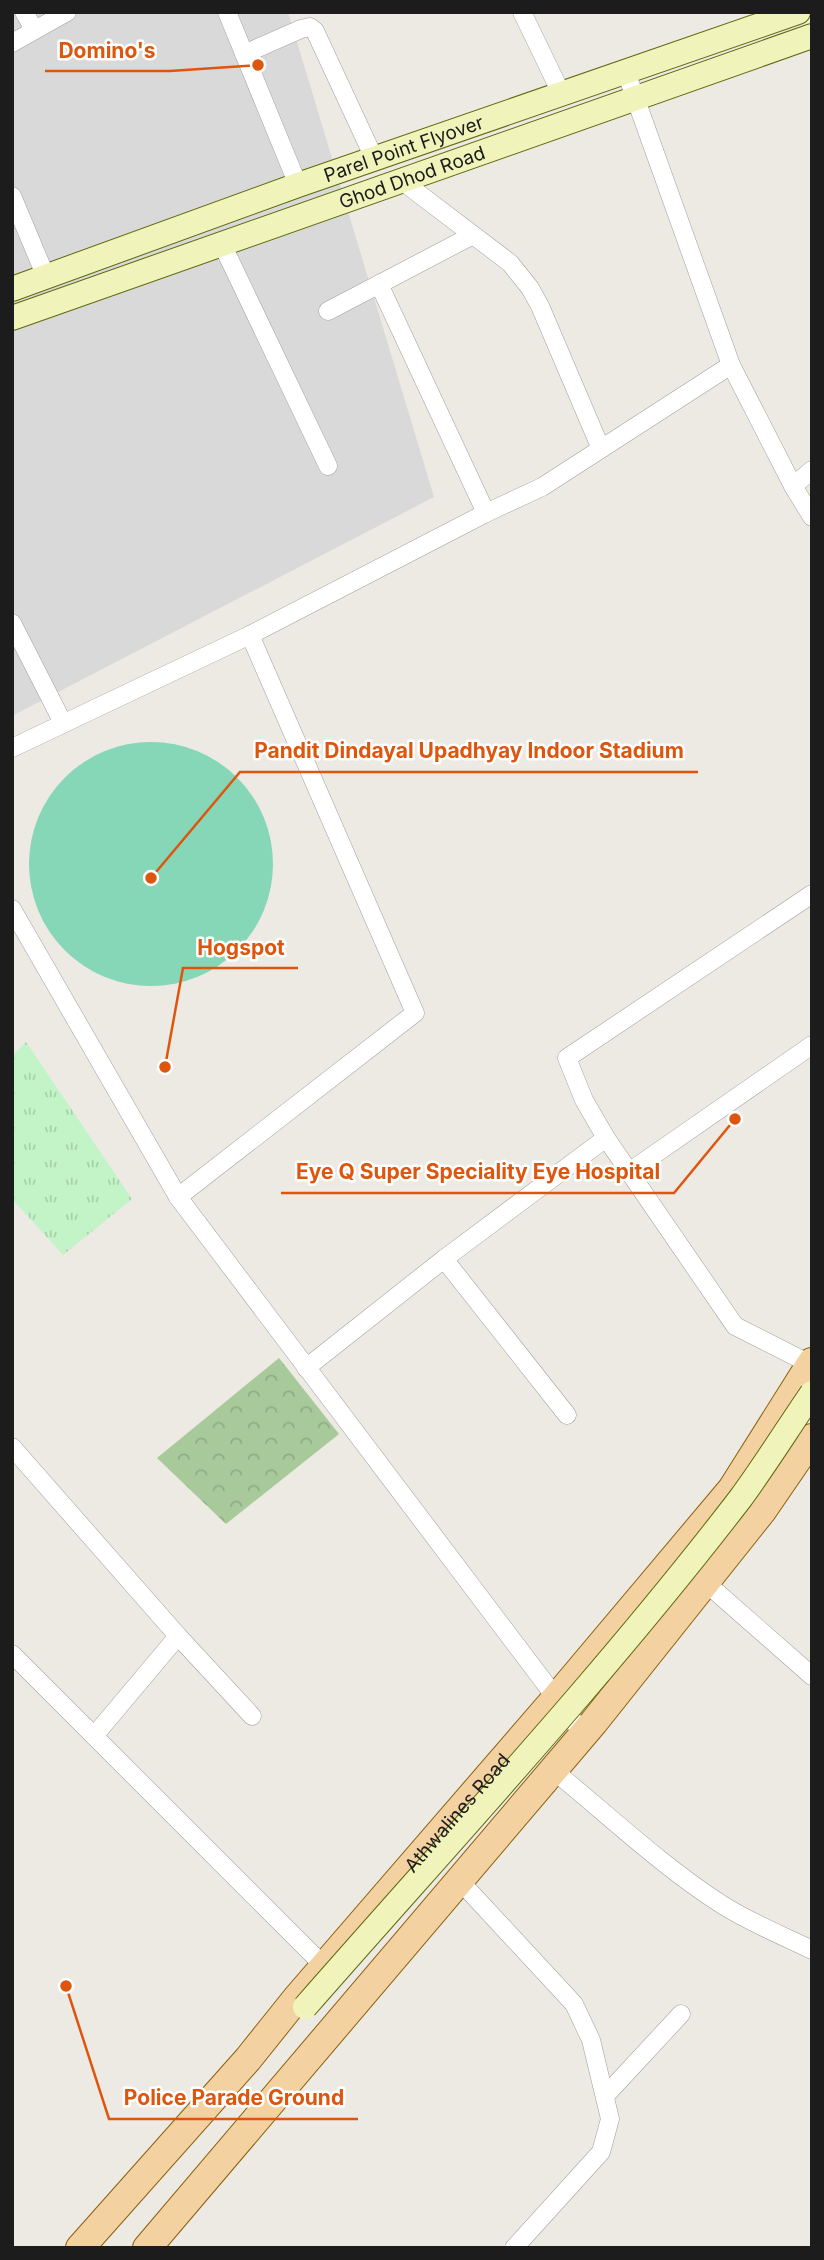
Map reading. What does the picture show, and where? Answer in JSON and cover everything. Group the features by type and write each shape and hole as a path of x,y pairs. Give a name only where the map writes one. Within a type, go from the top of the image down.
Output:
{"main road":[{"name":"Parel Point Flyover","path":"12,289 374,158 798,12"},
{"name":"Ghod Dhod Road","path":"12,318 812,36"},
{"name":"Athwalines Road","path":"80,2248 248,2059 296,1999 557,1697 732,1489 811,1363"},
{"path":"248,2059 267,2047 305,2007 572,1706 741,1497 812,1393"},
{"path":"147,2248 584,1735 762,1511 812,1438"}],"street":[{"path":"24,12 34,29"},
{"path":"12,43 67,12"},
{"path":"227,12 298,185"},
{"path":"522,12 561,93"},
{"path":"244,54 310,27 315,31 374,158"},
{"path":"626,72 731,365 793,486 812,517"},
{"path":"402,181 510,263 530,288 601,449"},
{"path":"12,196 46,277"},
{"path":"328,312 473,235"},
{"path":"222,244 328,466"},
{"path":"379,284 486,513"},
{"path":"12,748 250,635 486,513 542,487 731,365"},
{"path":"793,486 812,470"},
{"path":"12,623 63,723"},
{"path":"178,1197 415,1013 250,635"},
{"path":"811,1363 735,1326 606,1139 584,1100 567,1058 812,894"},
{"path":"12,909 178,1197 584,1735"},
{"path":"629,1172 812,1045"},
{"path":"306,1368 444,1259 606,1139"},
{"path":"444,1259 567,1415"},
{"path":"12,1447 252,1716"},
{"path":"705,1582 810,1670"},
{"path":"94,1736 178,1636"},
{"path":"12,1654 325,1967"},
{"path":"553,1770 719,1903 738,1915 812,1950"},
{"path":"460,1880 574,2004 591,2040 610,2119 601,2152 514,2248"},
{"path":"605,2096 681,2014"}],"shaded area":[{"path":"12,12 288,12 434,497 12,716"}],"green space":[{"path":"151,742 198,751 237,778 264,817 273,864 264,911 237,950 198,977 151,986 104,977 65,950 38,911 29,864 38,817 65,778 104,751"},
{"path":"26,1042 132,1199 63,1255 12,1199 12,1056"},
{"path":"279,1358 339,1434 226,1524 157,1458"}],"place":[{"name":"Domino's","path":"258,65"},
{"name":"Pandit Dindayal Upadhyay Indoor Stadium","path":"151,878"},
{"name":"Hogspot","path":"165,1067"},
{"name":"Eye Q Super Speciality Eye Hospital","path":"735,1119"},
{"name":"Police Parade Ground","path":"66,1986"}]}
